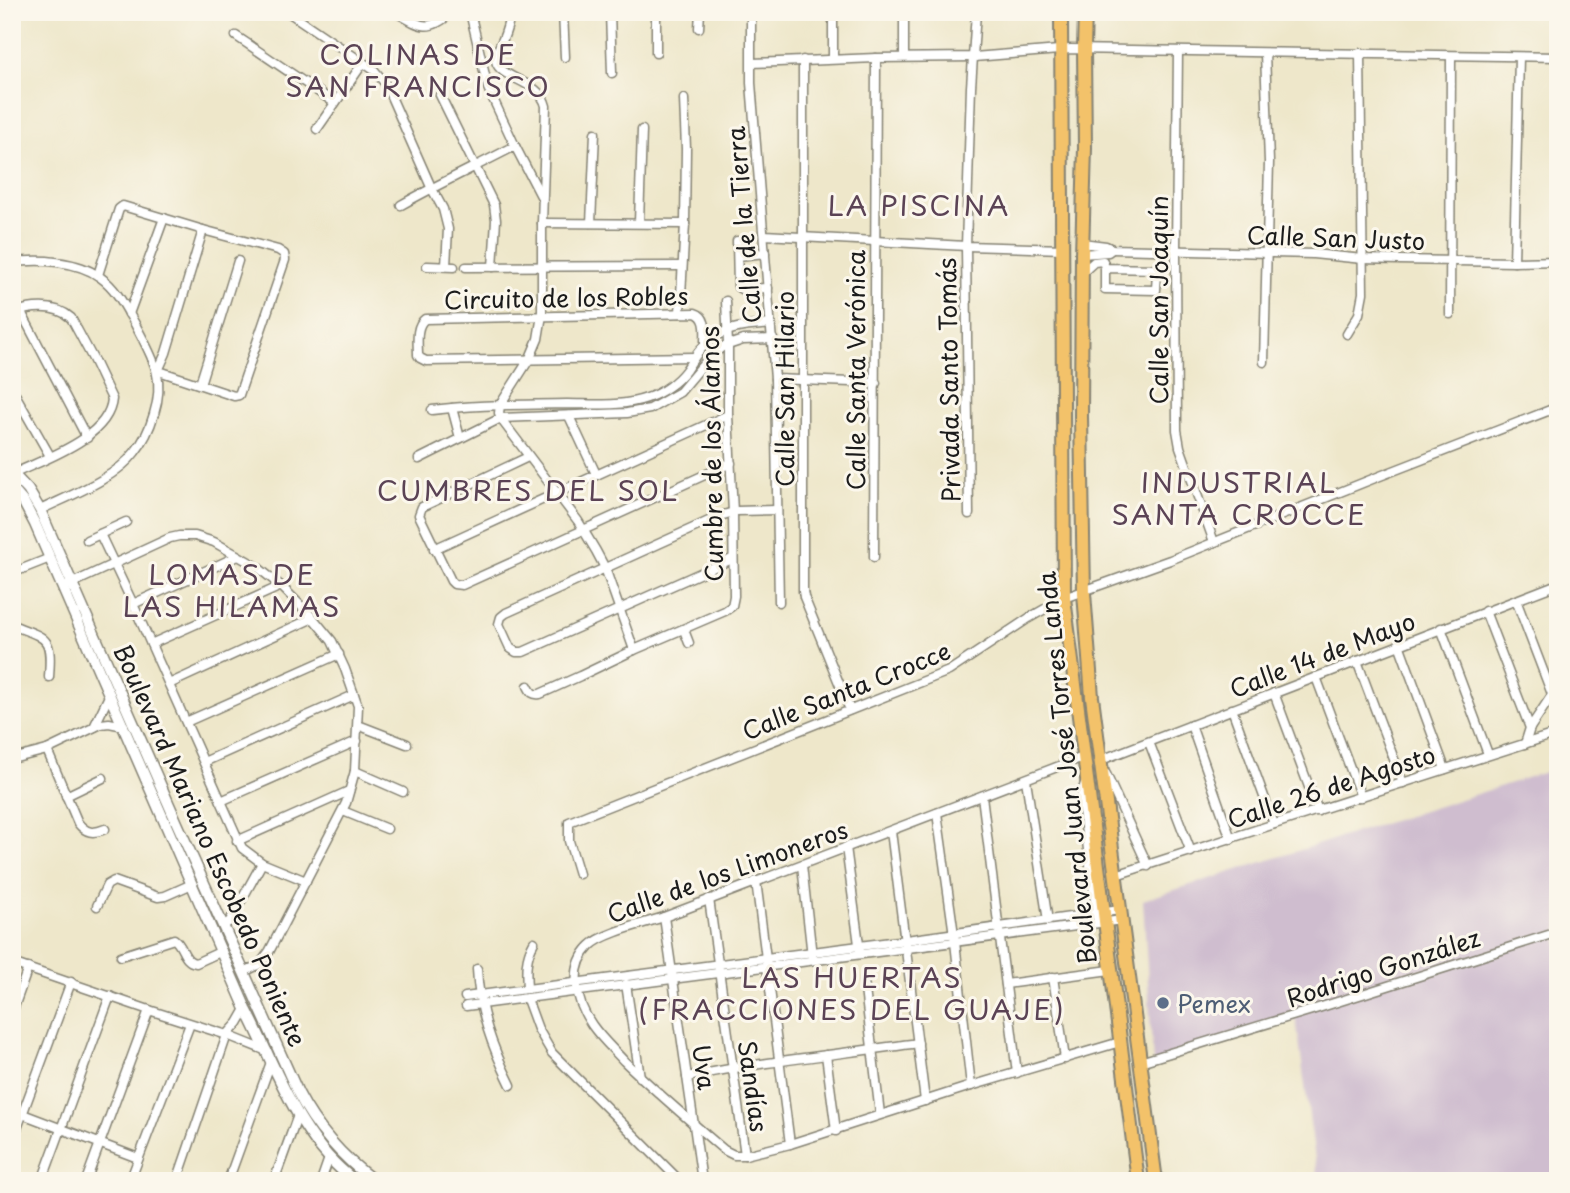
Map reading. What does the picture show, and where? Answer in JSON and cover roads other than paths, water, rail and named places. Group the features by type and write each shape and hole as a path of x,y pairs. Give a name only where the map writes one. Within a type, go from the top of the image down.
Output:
{"main road":[{"name":"Boulevard Juan José Torres Landa","path":"1061,12 1064,598 1101,918 1138,1181"},
{"name":"Boulevard Juan José Torres Landa","path":"1085,12 1081,429 1084,593 1101,763 1156,1181"}],"street":[{"path":"288,12 363,63 385,83 447,222 450,267 427,267"},
{"path":"397,12 423,26 436,24 452,12"},
{"path":"470,12 488,88 543,201"},
{"path":"511,12 506,34 496,55 499,69 532,86 544,99 547,116 542,223 542,315 538,339 530,358 500,405 501,418 583,529 604,568 634,650"},
{"path":"563,12 565,57"},
{"path":"610,12 612,73"},
{"path":"656,12 656,53"},
{"path":"699,28 700,12"},
{"name":"Calle de la Tierra","path":"751,12 753,109 775,379 779,602"},
{"path":"833,12 833,60"},
{"path":"904,12 904,57"},
{"name":"Privada Santo Tomás","path":"969,514 966,246 976,12"},
{"path":"236,36 335,103"},
{"path":"752,63 974,57 1060,49 1558,57"},
{"name":"Calle San Joaquín","path":"1178,51 1178,439 1214,542"},
{"path":"1264,362 1269,162 1265,53"},
{"path":"1347,334 1359,314 1362,302 1360,53"},
{"path":"481,58 496,55"},
{"path":"1450,314 1451,56"},
{"path":"1514,262 1519,57"},
{"name":"Calle Santa Verónica","path":"874,557 876,58"},
{"name":"Calle San Hilario","path":"803,60 803,591 850,709"},
{"path":"317,129 363,63"},
{"path":"440,95 491,197 496,213 493,267"},
{"path":"680,313 685,224 684,99"},
{"path":"639,223 642,130"},
{"path":"591,223 595,133"},
{"path":"401,205 431,187 475,168 515,146"},
{"path":"529,173 544,169"},
{"path":"98,275 121,207 125,206 284,254 285,260 241,393 234,396 158,372"},
{"path":"129,314 164,218"},
{"path":"542,223 685,224"},
{"path":"158,372 203,230"},
{"path":"764,235 1063,249"},
{"path":"737,241 738,287 768,288"},
{"name":"Calle San Justo","path":"1082,249 1108,252 1112,249 1313,254 1363,259 1558,261"},
{"path":"738,256 765,253"},
{"path":"12,263 42,260 98,275 115,291 129,314 152,358 160,386 154,416 145,439 135,453 107,477 40,510"},
{"path":"200,384 238,261"},
{"path":"1082,273 1094,262 1102,261 1105,268 1105,289 1156,290 1156,269 1105,268"},
{"path":"466,267 682,265"},
{"name":"Cumbre de los Álamos","path":"684,630 725,611 732,606 734,596 726,301"},
{"path":"13,473 87,438 103,422 112,402 93,359 67,314 48,308 16,311 87,438"},
{"name":"Circuito de los Robles","path":"694,357 426,361 418,355 419,325 425,319 695,313 703,318 705,343"},
{"path":"432,410 637,401 666,389 684,372 705,343 728,330 771,324"},
{"path":"419,459 501,418 627,413 650,409 680,392 722,347 743,340 772,339"},
{"path":"775,379 876,383"},
{"path":"12,388 50,456"},
{"name":"Calle Santa Crocce","path":"579,874 569,841 569,822 949,671 1064,598 1170,560 1558,407"},
{"path":"452,408 460,439"},
{"path":"434,549 728,415"},
{"path":"569,416 596,474"},
{"path":"528,457 422,507 419,515 454,584 462,585 731,463"},
{"name":"Boulevard Mariano Escobedo Poniente","path":"13,473 40,510 124,726 223,926 298,1093 323,1133 345,1157 374,1181"},
{"name":"Boulevard Mariano Escobedo Poniente","path":"12,489 30,513 50,558 68,586 172,825 192,884 269,1057 312,1137 329,1158 355,1181"},
{"path":"732,559 523,652 510,648 499,624 500,617 506,612 720,516 733,512 777,510"},
{"path":"88,540 126,522"},
{"path":"100,534 237,841 244,851 262,863 306,881"},
{"path":"68,586 170,538 203,538 256,566 281,586 313,618 339,654 358,706 355,771 343,811 264,959 244,972"},
{"path":"133,604 238,556"},
{"path":"12,573 50,558"},
{"name":"Calle 14 de Mayo","path":"1101,763 1191,725 1558,584"},
{"path":"151,644 281,586"},
{"path":"1516,600 1552,694"},
{"path":"1485,611 1530,728"},
{"path":"169,684 313,618"},
{"path":"12,625 46,640 51,650 49,677"},
{"path":"1441,628 1488,754"},
{"path":"528,686 531,693 540,694 684,630 690,643"},
{"path":"1399,644 1445,769"},
{"path":"186,722 339,654"},
{"path":"1357,661 1403,783"},
{"path":"1316,677 1361,797"},
{"path":"1525,744 1530,728 1558,686"},
{"path":"1274,693 1318,811"},
{"path":"94,727 110,694"},
{"path":"204,762 354,695"},
{"path":"1232,709 1274,824"},
{"path":"12,759 47,750 94,727 109,723 124,726"},
{"path":"358,725 407,744"},
{"path":"1191,725 1231,839"},
{"name":"Calle 26 de Agosto","path":"1116,875 1558,733"},
{"path":"221,801 357,741"},
{"path":"1149,742 1191,852"},
{"path":"47,750 82,828 93,832 105,829"},
{"name":"Calle de los Limoneros","path":"576,987 576,974 584,954 596,942 1083,757"},
{"path":"1101,763 1148,866"},
{"path":"355,771 403,792"},
{"path":"66,796 103,778"},
{"path":"1026,780 1048,920"},
{"path":"237,841 349,791"},
{"path":"982,796 1017,1073"},
{"path":"343,811 387,829"},
{"path":"937,813 971,1086"},
{"path":"891,831 925,1101"},
{"path":"846,847 860,950"},
{"path":"223,926 230,921 262,863"},
{"path":"802,864 812,957"},
{"path":"97,906 107,884 114,881 158,897 192,884"},
{"path":"756,881 790,1144"},
{"name":"Sandías","path":"709,899 745,1155"},
{"path":"479,1000 527,999 576,987 1121,915"},
{"name":"Uva","path":"664,917 702,1181"},
{"path":"999,932 1048,920 1101,918"},
{"name":"Rodrigo González","path":"1140,1062 1558,932"},
{"path":"121,956 174,939 192,963 222,951"},
{"path":"527,989 528,952 534,942"},
{"path":"12,962 228,1035 269,1057 228,1181"},
{"path":"12,1013 28,968"},
{"path":"477,969 479,1000 491,1040 511,1085"},
{"path":"1006,984 1110,970"},
{"path":"466,1002 527,989 626,984 673,974"},
{"path":"1053,977 1065,1059"},
{"path":"864,981 880,1114"},
{"path":"12,1142 71,982"},
{"path":"626,984 640,1077"},
{"path":"576,987 592,1026 640,1077 724,1150 734,1154 745,1155 790,1144 1119,1042"},
{"path":"42,1181 110,996"},
{"path":"527,999 538,1029 552,1054 680,1181"},
{"path":"177,1181 228,1035 246,1009"},
{"path":"86,1181 149,1010"},
{"path":"130,1181 190,1024"},
{"path":"687,1077 779,1061 918,1043"},
{"path":"826,1055 836,1130"},
{"path":"12,1110 138,1158"},
{"path":"274,1181 298,1115"},
{"path":"321,1181 329,1158"}],"place":[{"name":"Pemex","path":"1163,1003"}],"district":[{"name":"COLINAS DE SAN FRANCISCO","path":"418,69"},
{"name":"LA PISCINA","path":"919,204"},
{"name":"CUMBRES DEL SOL","path":"528,489"},
{"name":"INDUSTRIAL SANTA CROCCE","path":"1239,497"},
{"name":"LOMAS DE LAS HILAMAS","path":"232,589"},
{"name":"LAS HUERTAS (FRACCIONES DEL GUAJE)","path":"852,992"}]}
